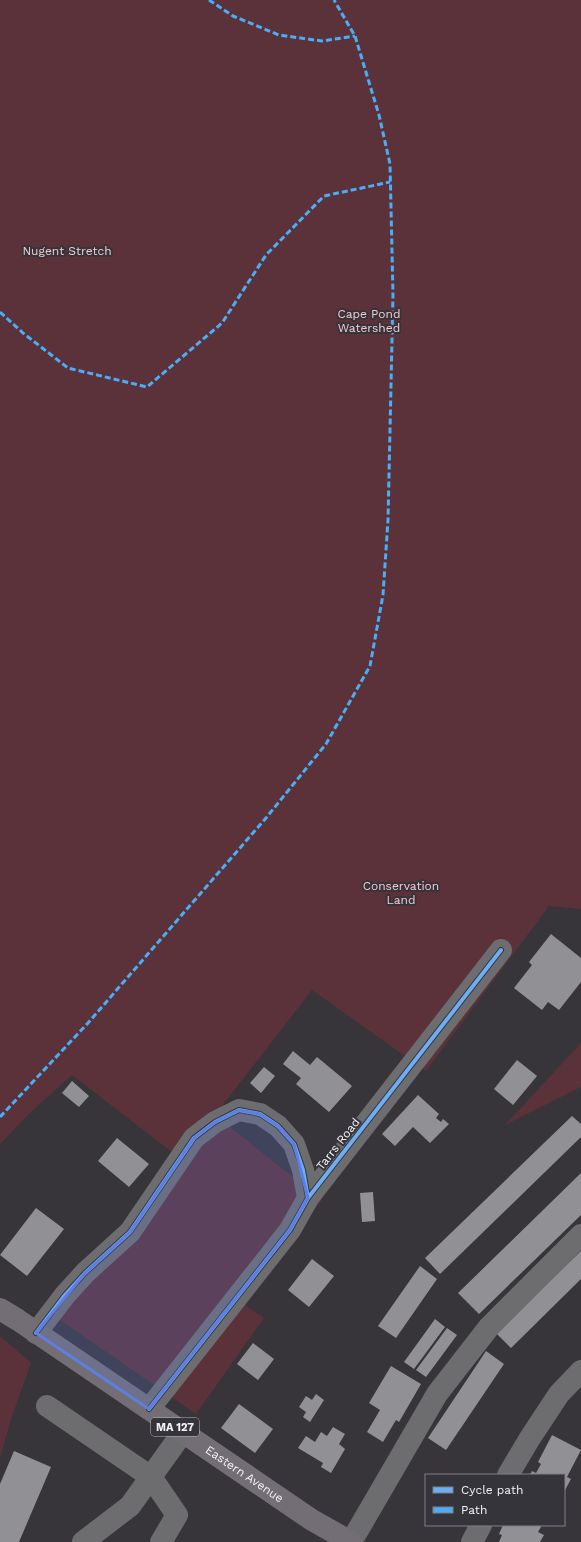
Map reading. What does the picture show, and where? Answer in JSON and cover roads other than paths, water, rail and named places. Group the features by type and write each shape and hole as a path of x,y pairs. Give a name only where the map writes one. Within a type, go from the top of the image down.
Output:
{"main road":[{"name":"Eastern Avenue","path":"0,1309 312,1520 351,1542"}],"street":[{"name":"Tarrs Road","path":"149,1409 290,1230 308,1198 501,950"},
{"path":"36,1332 85,1273 130,1232 194,1138 215,1122 239,1110 260,1114 278,1126 294,1144 302,1170 308,1198"},
{"path":"351,1542 437,1394 489,1327 581,1235"},
{"path":"509,1474 559,1394 581,1371"},
{"path":"47,1406 151,1477 177,1515 161,1542"},
{"path":"83,1542 130,1506 183,1432"},
{"path":"472,1542 480,1526"}],"park label":[{"name":"Nugent Stretch","path":"67,251"},
{"name":"Cape Pond Watershed","path":"369,321"},
{"name":"Conservation Land","path":"401,893"}]}
